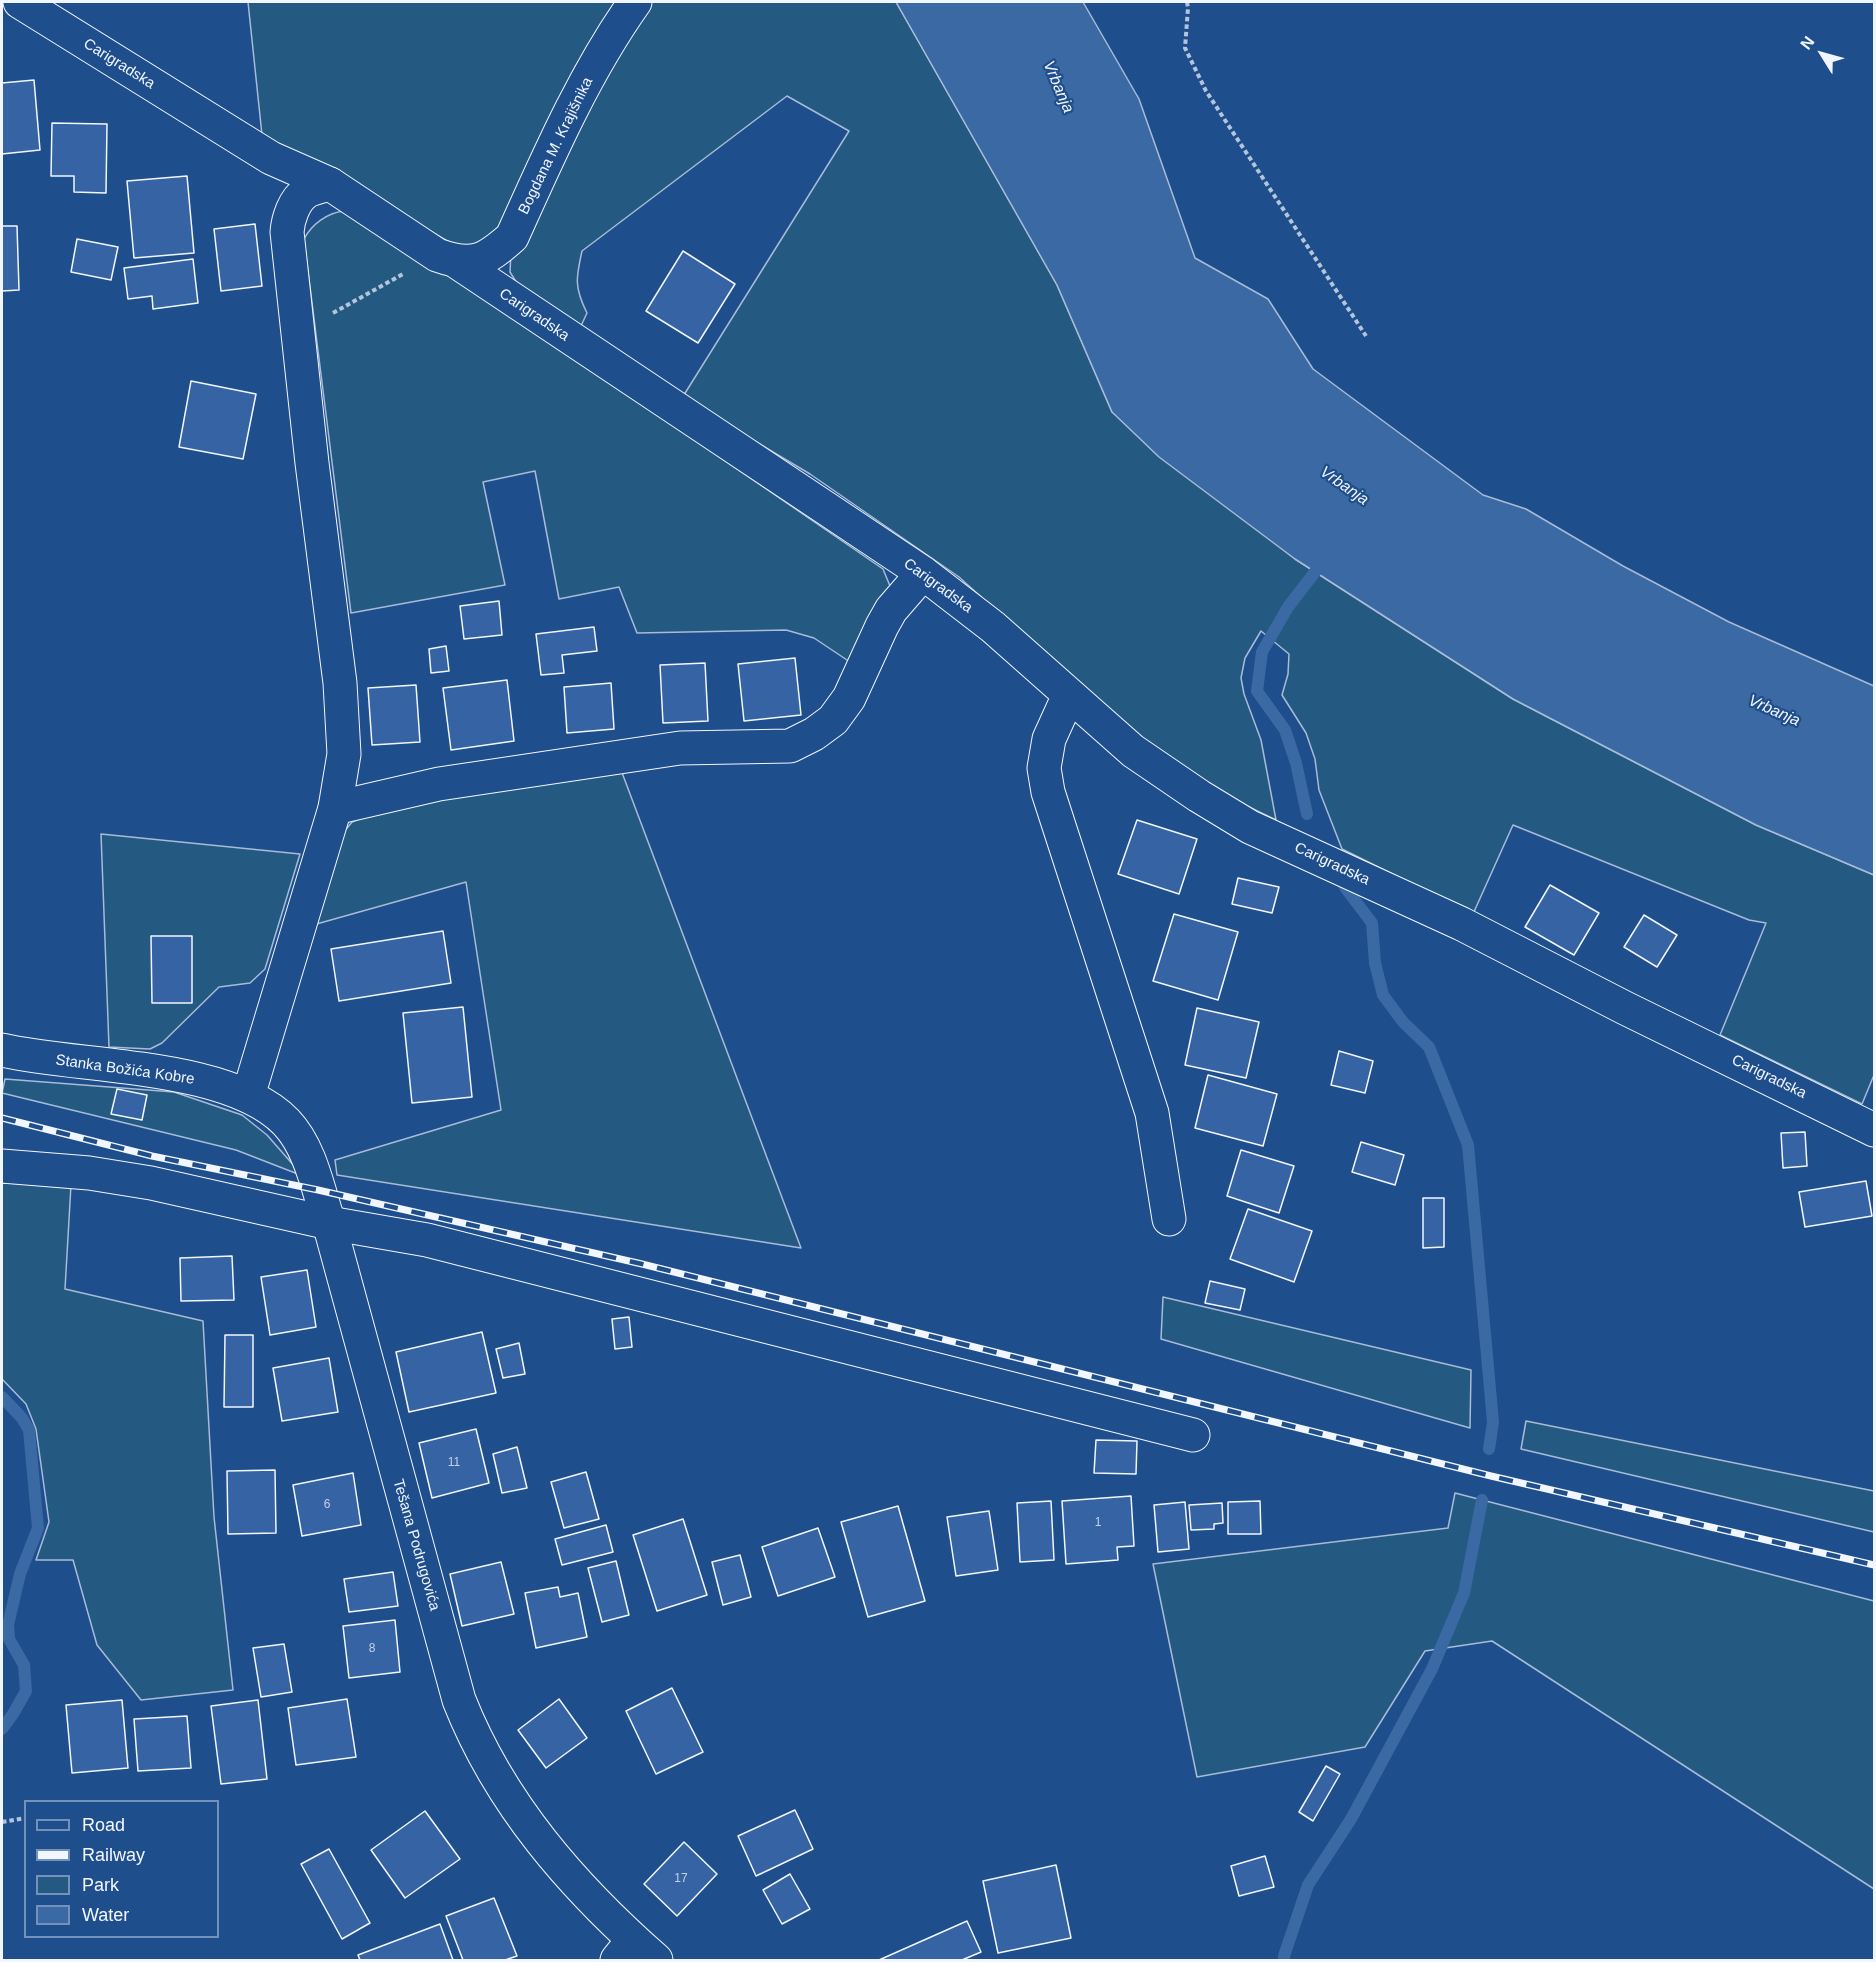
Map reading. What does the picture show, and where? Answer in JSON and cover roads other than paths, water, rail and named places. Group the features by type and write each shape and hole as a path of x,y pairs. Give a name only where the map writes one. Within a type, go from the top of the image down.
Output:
{"street":[{"name":"Carigradska","path":"20,2 271,159 330,184 502,294 923,573 993,627 1133,751 1199,796 1250,826 1462,924 1625,1008 1875,1130"},
{"name":"Bogdana M. Krajišnika","path":"495,253 512,237 575,104 616,28 635,2"},
{"path":"248,1096 334,808 344,754 340,682 286,232 284,187 271,159"},
{"path":"287,221 296,202 306,191 330,184"},
{"path":"447,258 474,261 495,253"},
{"path":"495,253 493,265 495,280 502,294"},
{"path":"334,808 439,784 680,748 790,746 814,735 833,720 849,698 891,610 923,573"},
{"path":"1069,695 1049,738 1044,768 1048,792 1152,1113 1168,1219"},
{"name":"Stanka Božića Kobre","path":"2,1050 197,1080 248,1096"},
{"name":"Tešana Podrugovića","path":"248,1096 286,1123 299,1141 310,1163 329,1222 459,1700 469,1726 481,1751 539,1841 635,1954"},
{"path":"2,1166 89,1173 151,1183 329,1222 427,1240 1193,1435"}],"water":[{"name":"Vrbanja","path":"896,2 1083,2 1139,99 1195,258 1268,299 1313,369 1483,495 1526,509 1623,566 1729,622 1874,686 1874,875 1756,825 1513,699 1295,559 1159,457 1112,412 1057,285"}],"waterway":[{"path":"1307,814 1296,763 1285,730 1257,691 1262,652 1288,607 1325,559"},
{"path":"1340,878 1372,923 1375,963 1383,995 1403,1022 1429,1047 1468,1145 1493,1422 1489,1449"},
{"path":"2,1397 22,1418 29,1430 38,1528 20,1574 8,1625 9,1639 24,1665 26,1691 2,1729"},
{"path":"1284,1960 1308,1885 1351,1819 1432,1669 1464,1593 1482,1500"}],"railway":[{"path":"2,1118 152,1156 318,1190 642,1264 1491,1476 1874,1565"}]}
